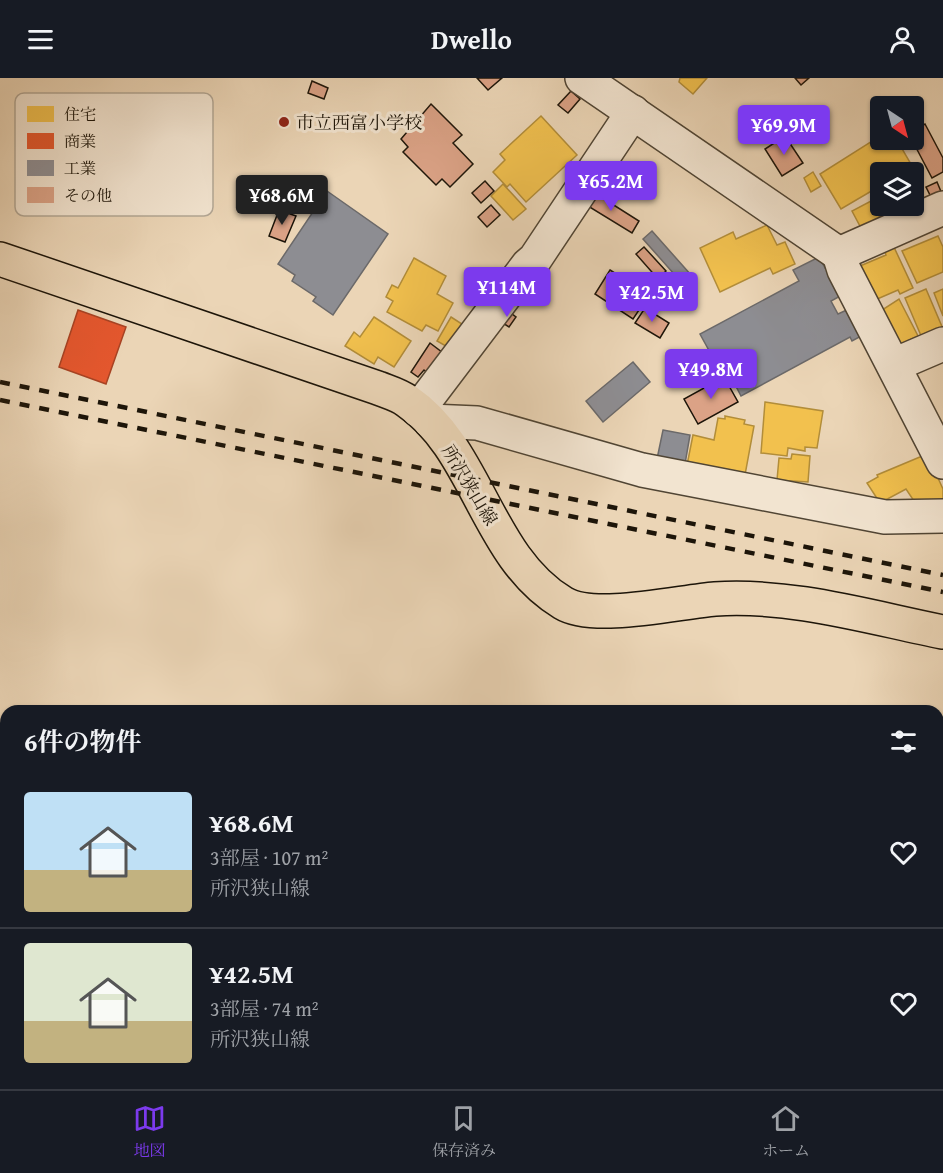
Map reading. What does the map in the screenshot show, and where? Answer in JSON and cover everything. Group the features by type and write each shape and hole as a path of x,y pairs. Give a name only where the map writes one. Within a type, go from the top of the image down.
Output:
{"main road":[{"name":"所沢狭山線","path":"0,259 378,388 406,400 424,416 468,478 515,559 536,582 564,605 598,611 717,599 765,600 814,604 943,632"}],"street":[{"path":"582,78 839,254 844,270 943,462"},
{"path":"633,112 535,259 528,265 424,416 477,423 642,470 885,517 943,516"},
{"path":"839,254 943,208"},
{"path":"894,365 943,344"}],"building: 住宅":[{"path":"680,78 707,78 693,94 679,82"},
{"path":"541,116 577,155 526,202 510,184 507,187 493,172 505,160 500,154"},
{"path":"870,142 870,150 903,150 910,162 870,162 870,192 841,209 820,174"},
{"path":"813,172 821,186 811,192 804,178"},
{"path":"503,184 526,209 513,220 491,196"},
{"path":"870,202 870,216 880,218 861,228 852,211"},
{"path":"767,225 777,245 785,242 795,264 773,274 770,268 720,292 700,248 733,232 736,239"},
{"path":"938,236 943,247 943,272 917,283 902,251"},
{"path":"893,245 913,288 900,294 898,290 875,300 860,266 886,255 884,249"},
{"path":"414,258 446,276 437,294 453,303 438,331 426,325 422,331 387,312 393,301 386,297 392,285 398,288"},
{"path":"926,289 943,329 922,338 905,298"},
{"path":"943,289 943,316 934,293"},
{"path":"899,299 918,336 897,346 882,310"},
{"path":"374,317 411,341 394,367 378,357 374,364 345,346 354,332 360,337"},
{"path":"451,317 465,326 451,349 437,341"},
{"path":"765,402 823,411 817,448 805,447 805,451 788,448 787,456 761,453"},
{"path":"725,416 745,420 744,424 754,426 745,475 687,465 693,435 714,440 718,418 725,419"},
{"path":"792,454 810,456 808,482 777,480 779,458 791,459"},
{"path":"927,454 943,489 943,504 916,504 906,489 880,503 867,483 878,477 877,475"}],"building: 商業":[{"path":"78,310 126,327 106,384 59,367"}],"building: 工業":[{"path":"327,191 388,234 333,315 313,301 316,297 292,281 295,275 278,264"},
{"path":"652,231 691,275 682,283 643,239"},
{"path":"819,257 825,268 828,266 844,294 831,301 838,314 851,308 865,334 852,341 850,337 741,396 729,373 723,376 700,334 799,281 793,270"},
{"path":"633,362 650,382 603,422 586,401"},
{"path":"663,430 690,435 685,464 657,459"}],"building: その他":[{"path":"477,78 502,78 488,90"},
{"path":"795,78 809,78 801,85"},
{"path":"312,81 328,88 324,99 308,93"},
{"path":"571,91 580,99 568,113 558,105"},
{"path":"431,104 462,135 453,143 473,164 450,187 442,179 436,185 403,152 408,147 401,139"},
{"path":"924,125 943,158 943,172 932,178 917,150 924,150"},
{"path":"785,136 803,163 782,176 765,149"},
{"path":"485,181 494,191 481,203 472,193"},
{"path":"937,182 942,194 932,199 926,187"},
{"path":"590,190 639,221 632,233 583,203"},
{"path":"491,205 500,215 487,227 478,217"},
{"path":"279,210 296,216 285,242 269,236"},
{"path":"644,247 666,271 658,279 636,254"},
{"path":"610,270 649,295 633,319 595,294"},
{"path":"645,308 669,323 660,338 635,323"},
{"path":"505,309 516,317 509,327 498,320"},
{"path":"430,343 447,356 431,376 424,370 418,377 411,372"},
{"path":"724,377 738,402 698,424 684,399"}],"railway":[{"path":"0,382 943,575"},
{"path":"0,400 943,592"}],"place":[{"name":"市立西富小学校","path":"284,122"}]}
